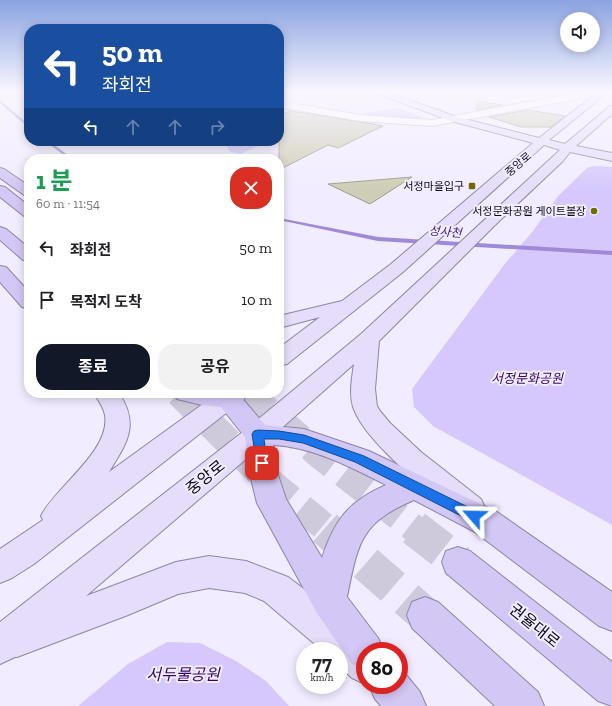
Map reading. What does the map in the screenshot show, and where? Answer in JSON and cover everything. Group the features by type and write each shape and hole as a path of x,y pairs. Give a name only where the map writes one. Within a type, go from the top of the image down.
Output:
{"highway":[{"path":"0,172 24,189"},
{"path":"0,190 24,209"},
{"path":"0,232 24,252"},
{"path":"0,271 24,297"},
{"path":"232,398 258,434 264,475 272,503 329,601 358,642"},
{"path":"258,434 279,435 304,439 360,459 413,487 486,522 612,612"},
{"path":"329,601 343,544 352,526 366,511 384,500 413,487"},
{"name":"권율대로","path":"458,562 612,688"},
{"path":"425,615 524,706"}],"main road":[{"path":"477,125 567,148 612,156"},
{"name":"중앙로","path":"351,303 397,268 561,125"},
{"name":"중앙로","path":"0,645 258,434 369,339 559,158 567,148 593,125"},
{"path":"284,321 351,303"},
{"path":"284,355 351,303"},
{"path":"369,339 363,386 365,407 372,419 399,448 486,522"},
{"path":"24,553 93,475 109,447 118,425 114,402 110,398"},
{"path":"0,567 24,553 226,398"},
{"path":"0,645 128,598 176,578 209,572 246,577 276,589 329,631 356,656"}],"green space":[{"path":"227,146 259,146 240,154 230,152"},
{"name":"서정문화공원","path":"594,166 612,167 612,525 433,426 414,407 412,389 504,265 533,231 559,195 587,168"},
{"name":"서두물공원","path":"167,642 200,643 236,661 266,681 289,706 78,706 128,664"}],"building":[{"path":"284,125 383,126 338,148 328,145 284,167 284,154 279,154 279,146 284,146"},
{"path":"514,125 554,125 551,127 521,127"},
{"path":"412,177 370,204 328,184"}],"waterway":[{"name":"성사천","path":"54,146 64,154"},
{"name":"성사천","path":"284,220 378,239 612,253"}],"tunnel":[{"path":"184,398 264,477 327,529"},
{"path":"253,398 321,456 415,529"},
{"path":"325,528 425,615"},
{"path":"414,528 458,562"}],"place":[{"name":"서정마을입구","path":"472,186"},
{"name":"서정문화공원 게이트볼장","path":"594,211"}],"route":[{"path":"262,463 259,451 258,434 279,435 304,439 360,459 413,487 474,516"}]}
